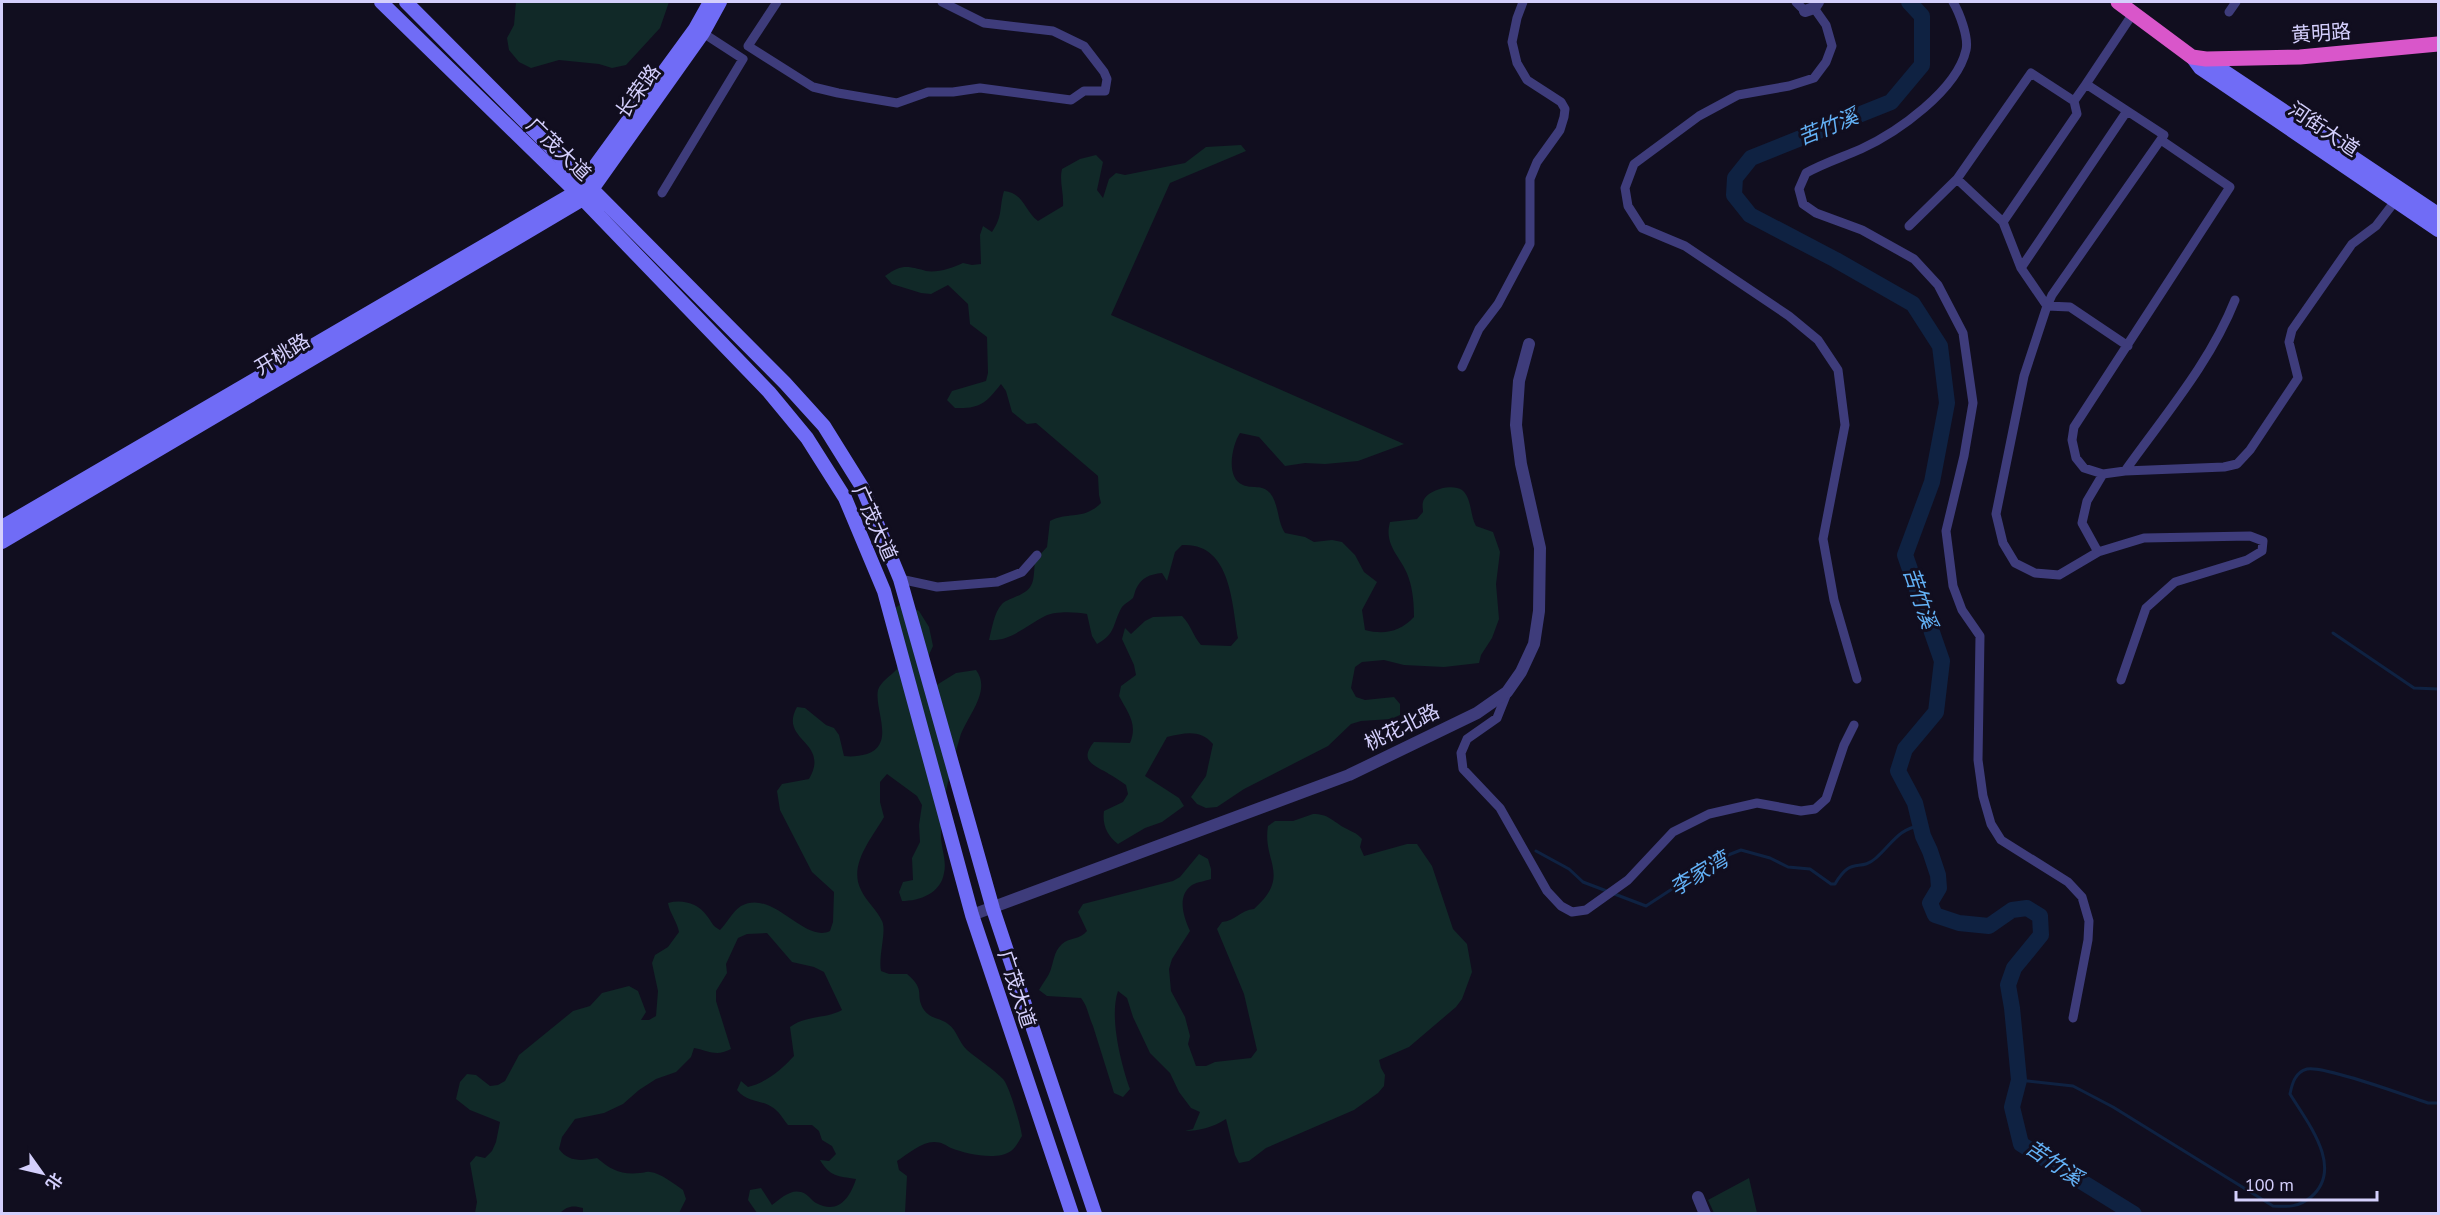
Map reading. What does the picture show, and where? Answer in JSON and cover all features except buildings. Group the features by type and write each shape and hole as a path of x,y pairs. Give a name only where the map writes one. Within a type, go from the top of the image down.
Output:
{"highway":[{"path":"2118,2 2199,58"},
{"name":"黄明路","path":"2199,58 2300,57 2439,44"}],"main road":[{"name":"广茂大道","path":"381,2 584,190 777,374 824,426 862,487 900,579 993,909 1095,1214"},
{"name":"广茂大道","path":"406,2 584,190 769,392 807,438 845,498 884,591 972,915 1072,1214"},
{"name":"长荣路","path":"584,190 695,29 710,2"},
{"name":"长荣路","path":"584,190 703,33 720,2"},
{"name":"河街大道","path":"2199,58 2200,68 2439,230"},
{"name":"河街大道","path":"2199,58 2439,214"},
{"name":"开桃路","path":"2,527 584,190"},
{"name":"开桃路","path":"2,542 584,190"}],"street":[{"path":"777,2 748,46 813,87 897,103 928,92 980,88 1071,100 1084,91 1105,91 1107,80 1104,72 1084,45 1053,31 984,23 942,2"},
{"path":"1462,367 1479,329 1498,304 1530,244 1530,179 1537,162 1560,130 1564,117 1565,109 1561,102 1527,80 1517,63 1512,42 1516,18 1523,2"},
{"path":"1796,2 1813,7 1826,25 1832,46 1826,62 1814,78 1789,86 1738,94 1699,116 1634,164 1625,188 1628,206 1642,228 1685,246 1789,316 1818,340 1838,370 1845,425 1822,539 1834,600 1857,679"},
{"path":"1953,2 1960,14 1967,48 1955,77 1919,113 1863,148 1806,173 1799,189 1803,204 1816,213 1862,230 1914,259 1938,285 1963,333 1973,403 1964,456 1946,531 1953,586 1962,610 1980,636 1978,760 1983,796 1991,824 2001,840 2068,882 2082,897 2089,921 2088,940 2073,1018"},
{"path":"2229,12 2236,2"},
{"path":"2074,101 2134,12"},
{"path":"662,193 743,59 703,33"},
{"path":"1909,226 1958,179 2031,73 2074,101 2077,114 2003,222"},
{"path":"2086,84 2164,135 2052,295 2047,306 2024,376 1996,514 2003,543 2015,563 2035,573 2059,575 2098,552 2144,538 2250,536 2263,541 2262,551 2247,560 2175,582 2146,608 2121,680"},
{"path":"2021,268 2127,111"},
{"path":"2161,140 2230,187 2128,346 2099,385 2074,427 2072,440 2076,458 2084,468 2103,474 2224,467 2237,464 2250,450 2298,378 2289,342 2292,330 2352,244 2376,226 2396,201"},
{"path":"1958,179 2003,222 2021,268 2047,306"},
{"path":"2125,471 2202,363 2224,328 2235,300"},
{"path":"2047,306 2070,307 2128,346"},
{"name":"桃花北路","path":"972,915 1349,775 1477,713 1507,692 1521,672 1534,644 1539,611 1540,548 1521,464 1516,424 1519,381 1529,344"},
{"path":"2098,552 2082,524 2087,501 2103,474"},
{"path":"900,579 937,587 997,582 1022,572 1036,555"},
{"path":"1507,692 1497,718 1467,739 1461,753 1463,769 1500,807 1547,891 1561,906 1572,912 1586,910 1628,880 1673,832 1709,814 1757,803 1801,811 1815,809 1826,799 1844,745 1854,725"},
{"path":"1698,1197 1706,1214"}],"green space":[{"path":"516,2 669,2 660,28 626,65 612,68 599,64 559,60 531,68 519,62 509,50 507,38 514,25"},
{"path":"1241,145 1246,151 1170,183 1111,315 1404,444 1358,461 1285,466 1259,437 1240,433 1233,453 1232,469 1237,481 1270,493 1285,533 1305,537 1314,542 1332,540 1342,542 1355,555 1364,572 1377,582 1362,610 1365,630 1391,631 1403,626 1414,617 1409,579 1389,538 1390,522 1417,519 1423,512 1423,503 1429,494 1452,487 1465,493 1476,526 1493,532 1500,552 1496,584 1499,619 1479,663 1444,667 1404,665 1384,660 1362,662 1355,667 1351,688 1356,697 1365,700 1394,697 1400,704 1400,715 1391,719 1351,724 1328,746 1244,789 1217,807 1206,808 1197,804 1191,797 1206,776 1213,744 1203,736 1192,733 1167,737 1145,776 1179,798 1184,806 1162,822 1145,828 1118,844 1106,829 1104,811 1123,802 1128,794 1126,785 1090,762 1088,754 1094,742 1130,743 1133,730 1131,719 1119,696 1121,686 1136,675 1122,639 1125,628 1131,634 1153,617 1182,616 1201,645 1231,646 1238,638 1231,593 1226,578 1220,564 1211,553 1198,547 1182,545 1175,552 1167,581 1162,573 1143,579 1133,598 1122,607 1111,632 1097,644 1092,636 1087,614 1071,612 1049,614 1011,636 989,640 999,607 1030,587 1035,560 1047,547 1050,521 1063,516 1088,512 1101,503 1098,476 1036,423 1027,424 1012,412 1006,391 1001,384 982,404 955,408 947,400 952,391 986,381 988,373 987,337 970,324 968,304 948,285 931,294 921,293 892,284 885,276 896,269 905,267 935,271 963,263 981,264 980,235 983,226 992,232 999,216 1004,191 1011,192 1020,198 1038,221 1063,206 1062,169 1080,159 1096,155 1103,162 1097,190 1103,198 1109,179 1116,173 1125,175 1185,163 1206,147"},
{"path":"902,603 919,611 929,627 933,646 928,657 935,686 956,673 976,670 980,678 980,695 960,737 947,786 941,836 945,868 939,886 922,897 902,901 899,892 903,882 913,880 912,858 920,842 919,825 922,805 917,796 887,774 880,782 880,802 884,817 859,861 858,881 863,894 882,921 881,971 889,974 907,974 919,989 921,1005 926,1013 951,1027 967,1050 1003,1079 1021,1131 1022,1136 1017,1144 1011,1151 998,1156 981,1156 937,1142 924,1144 915,1149 897,1161 899,1170 907,1176 905,1213 757,1213 748,1200 750,1190 761,1188 772,1205 785,1195 797,1191 816,1203 831,1207 837,1206 847,1198 856,1179 835,1175 827,1170 820,1160 829,1161 836,1154 832,1146 822,1140 819,1131 812,1125 788,1125 774,1109 745,1097 737,1090 741,1081 748,1087 767,1079 794,1056 790,1027 796,1023 842,1010 824,972 792,962 767,933 747,934 738,938 726,964 727,973 716,991 716,1001 731,1049 717,1053 694,1048 691,1057 676,1072 656,1079 623,1104 604,1113 575,1119 562,1137 559,1149 576,1160 597,1158 612,1169 622,1172 649,1172 663,1177 683,1190 686,1199 679,1213 583,1213 583,1208 573,1206 560,1213 475,1213 477,1202 470,1163 476,1156 485,1158 492,1151 500,1122 470,1110 456,1099 460,1082 467,1074 476,1075 490,1086 505,1081 519,1055 573,1011 590,1006 602,993 629,986 638,991 646,1012 641,1020 649,1020 656,1016 658,991 652,963 655,955 668,947 679,932 668,903 684,902 694,905 720,930 738,908 753,902 776,909 810,930 820,933 830,931 833,922 834,892 812,872 780,810 777,791 782,784 809,779 814,766 814,756 798,735 793,718 797,707 805,708 826,725 834,728 839,735 844,756 867,754 876,749 882,735 878,690 897,669 894,609"},
{"path":"1313,814 1327,817 1358,835 1362,839 1360,847 1364,856 1407,844 1417,844 1432,866 1453,929 1467,944 1472,972 1462,999 1456,1007 1409,1047 1379,1060 1385,1075 1384,1086 1378,1093 1354,1110 1266,1148 1249,1161 1239,1163 1226,1119 1206,1128 1185,1131 1193,1129 1200,1112 1191,1108 1179,1092 1170,1073 1150,1053 1127,998 1118,991 1115,1027 1130,1089 1123,1097 1114,1093 1087,1008 1081,998 1047,996 1039,990 1049,974 1059,947 1087,931 1078,912 1083,904 1173,881 1180,877 1199,854 1208,859 1211,879 1192,885 1184,895 1184,914 1190,931 1172,959 1169,969 1171,991 1185,1017 1190,1036 1188,1044 1196,1066 1251,1058 1257,1050 1244,994 1217,929 1222,922 1254,909 1271,887 1274,877 1267,839 1268,826 1275,821 1293,821"},
{"path":"1749,1178 1757,1213 1714,1213 1708,1200"}],"waterway":[{"name":"苦竹溪","path":"1909,2 1922,16 1922,65 1891,102 1751,158 1735,178 1734,195 1750,215 1913,304 1940,346 1947,403 1932,482 1905,555 1942,661 1936,712 1905,749 1898,771 1915,803 1923,836 1938,875 1939,888 1930,903 1935,915 1959,923 1989,926 2012,910 2027,908 2040,916 2041,935 2014,968 2008,985 2019,1080 2012,1107 2021,1144 2134,1214"},
{"path":"2333,633 2414,688 2438,689"},
{"name":"李家湾","path":"1536,851 1569,869 1583,882 1646,906 1718,859 1741,850 1770,858 1788,867 1810,869 1831,884 1835,884 1846,870 1870,862 1906,830 1920,826"},
{"path":"2019,1080 2073,1086 2113,1107 2273,1206 2293,1206 2307,1200 2321,1185 2324,1173 2324,1159 2320,1145 2290,1094 2295,1079 2303,1071 2316,1069 2330,1072 2428,1103 2438,1103"}]}
